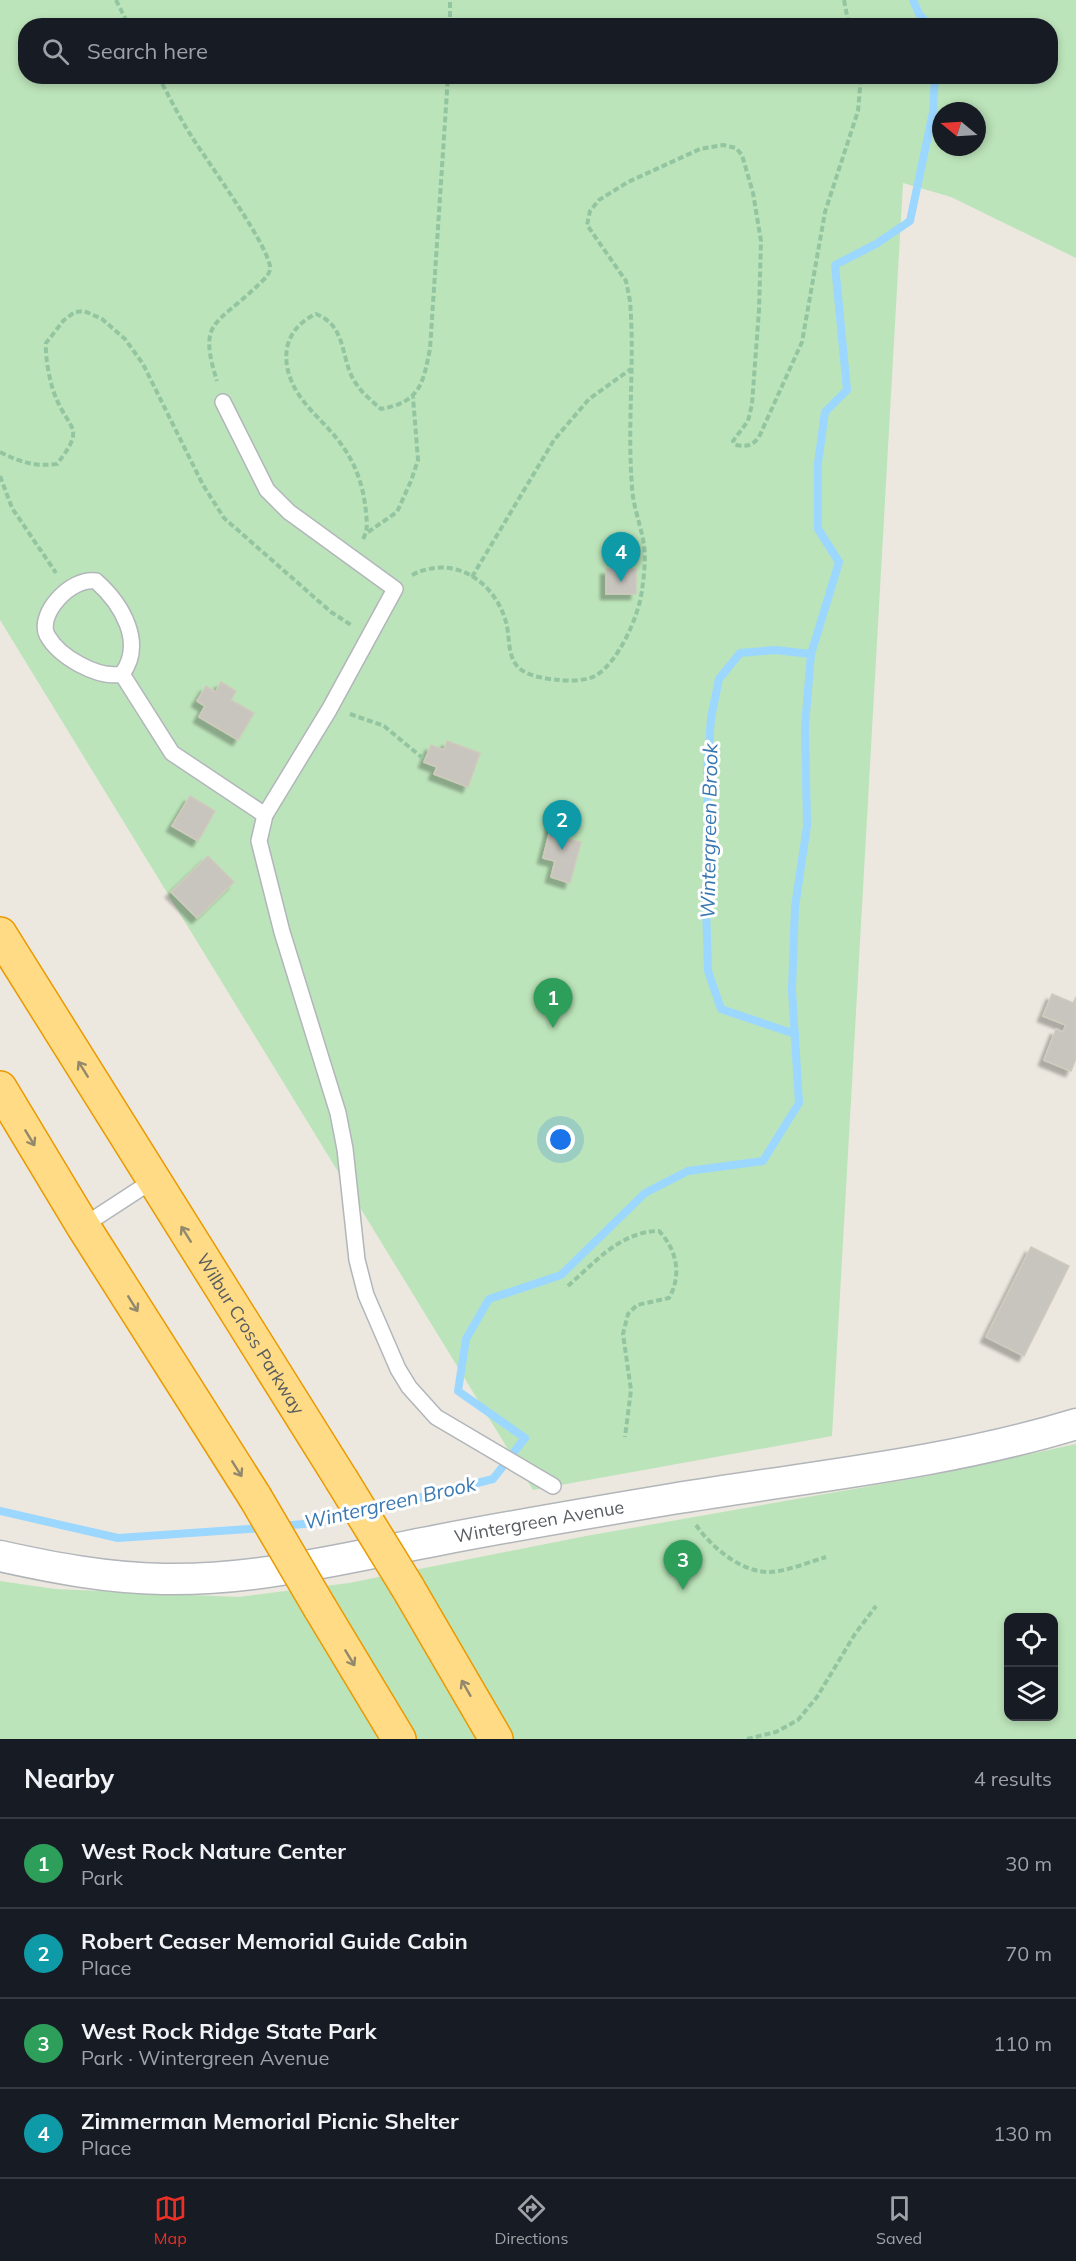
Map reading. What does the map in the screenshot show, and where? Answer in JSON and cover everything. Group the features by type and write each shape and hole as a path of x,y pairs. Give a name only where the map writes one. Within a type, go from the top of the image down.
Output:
{"highway":[{"name":"Wilbur Cross Parkway","path":"0,934 152,1181 341,1479 496,1739"},
{"path":"0,1088 83,1226 255,1497 399,1739"}],"street":[{"name":"Wintergreen Avenue","path":"0,1556 101,1575 164,1580 216,1577 343,1559 682,1498 981,1448 1076,1424"}],"lane":[{"path":"223,402 267,490 289,512 395,589 329,710 265,815 259,841 282,932 338,1113 345,1149 357,1260 366,1295 398,1370 414,1394 436,1417 525,1472 553,1486"},
{"path":"86,579 96,581 116,604 125,620 133,645 130,663 122,674 111,676 67,656 47,634 45,622 66,589 86,579"},
{"path":"122,674 172,753 265,815"},
{"path":"83,1226 152,1181"}],"path":[{"path":"116,0 125,18"},
{"path":"450,0 450,18"},
{"path":"844,0 847,18"},
{"path":"162,84 190,135 238,206 268,260 270,270 262,282 223,314 209,334 209,360 223,402"},
{"path":"367,532 365,495 356,469 342,444 299,394 289,371 286,349 291,333 302,320 316,314 327,318 340,335 356,384 381,409 395,406 413,397 423,382 430,349 447,84"},
{"path":"395,589 410,576 427,567 449,567 472,577 487,587 502,612 510,652 516,666 548,679 571,681 594,676 620,649 637,614 644,570 644,545 632,486 632,326 626,281 587,225 590,212 614,189 700,149 723,145 736,148 742,155 753,194 761,241 752,404 748,421 733,441 735,445 746,447 759,437 802,342 825,212 858,111 860,84"},
{"path":"0,452 27,464 57,464 74,435 72,423 55,397 46,348 48,337 70,314 84,311 102,319 125,339 143,364 203,485 224,518 331,612 370,637"},
{"path":"472,577 554,440 589,399 631,369"},
{"path":"352,558 367,532 397,512 411,481 418,460 413,397"},
{"path":"0,476 12,508 66,589"},
{"path":"329,710 384,726 424,760"},
{"path":"568,1286 614,1246 644,1231 659,1231 668,1240 677,1262 676,1286 669,1298 637,1305 628,1314 623,1334 631,1390 625,1437"},
{"path":"682,1498 701,1532 719,1551 739,1563 772,1572 826,1557"},
{"path":"747,1739 776,1732 798,1720 817,1697 855,1634 876,1606"}],"green space":[{"path":"0,0 1076,0 1076,258 951,197 903,183 832,1436 533,1490 0,620"},
{"path":"1076,1444 1076,1739 0,1739 0,1581 55,1589 238,1597 349,1583 586,1536 928,1476"}],"building":[{"path":"606,569 636,569 636,594 606,594"},
{"path":"221,682 236,691 231,700 254,713 238,740 199,717 205,706 197,701 206,686 216,692"},
{"path":"447,741 480,753 468,787 434,774 437,767 424,762 431,745 444,750"},
{"path":"190,796 215,811 198,841 172,826"},
{"path":"553,818 570,822 566,839 581,842 570,883 551,877 555,861 543,858"},
{"path":"208,856 234,882 197,918 171,892"},
{"path":"1052,994 1073,1003 1076,997 1076,1059 1071,1071 1044,1060 1056,1029 1063,1032 1066,1025 1043,1016"},
{"path":"1031,1247 1069,1266 1024,1356 986,1337"}],"waterway":[{"name":"Wintergreen Brook","path":"913,0 923,18"},
{"name":"Wintergreen Brook","path":"367,1511 493,1479 525,1438 458,1391 466,1339 489,1299 561,1275 645,1193 688,1171 763,1161 799,1103 792,990 795,907 807,826 805,726 811,654 839,562 818,529 818,463 825,412 847,390 835,265 876,244 910,221 933,112 935,84"},
{"name":"Wintergreen Brook","path":"795,1034 721,1009 708,971 707,773 711,718 719,679 740,653 775,650 811,654"},
{"name":"Wintergreen Brook","path":"0,1511 118,1538 263,1528"},
{"name":"Wintergreen Brook","path":"282,1526 325,1522 355,1514"}],"place":[{"name":"Zimmerman Memorial Picnic Shelter","path":"621,582"},
{"name":"Robert Ceaser Memorial Guide Cabin","path":"562,850"},
{"name":"West Rock Nature Center","path":"553,1028"},
{"name":"West Rock Ridge State Park","path":"683,1590"}]}
